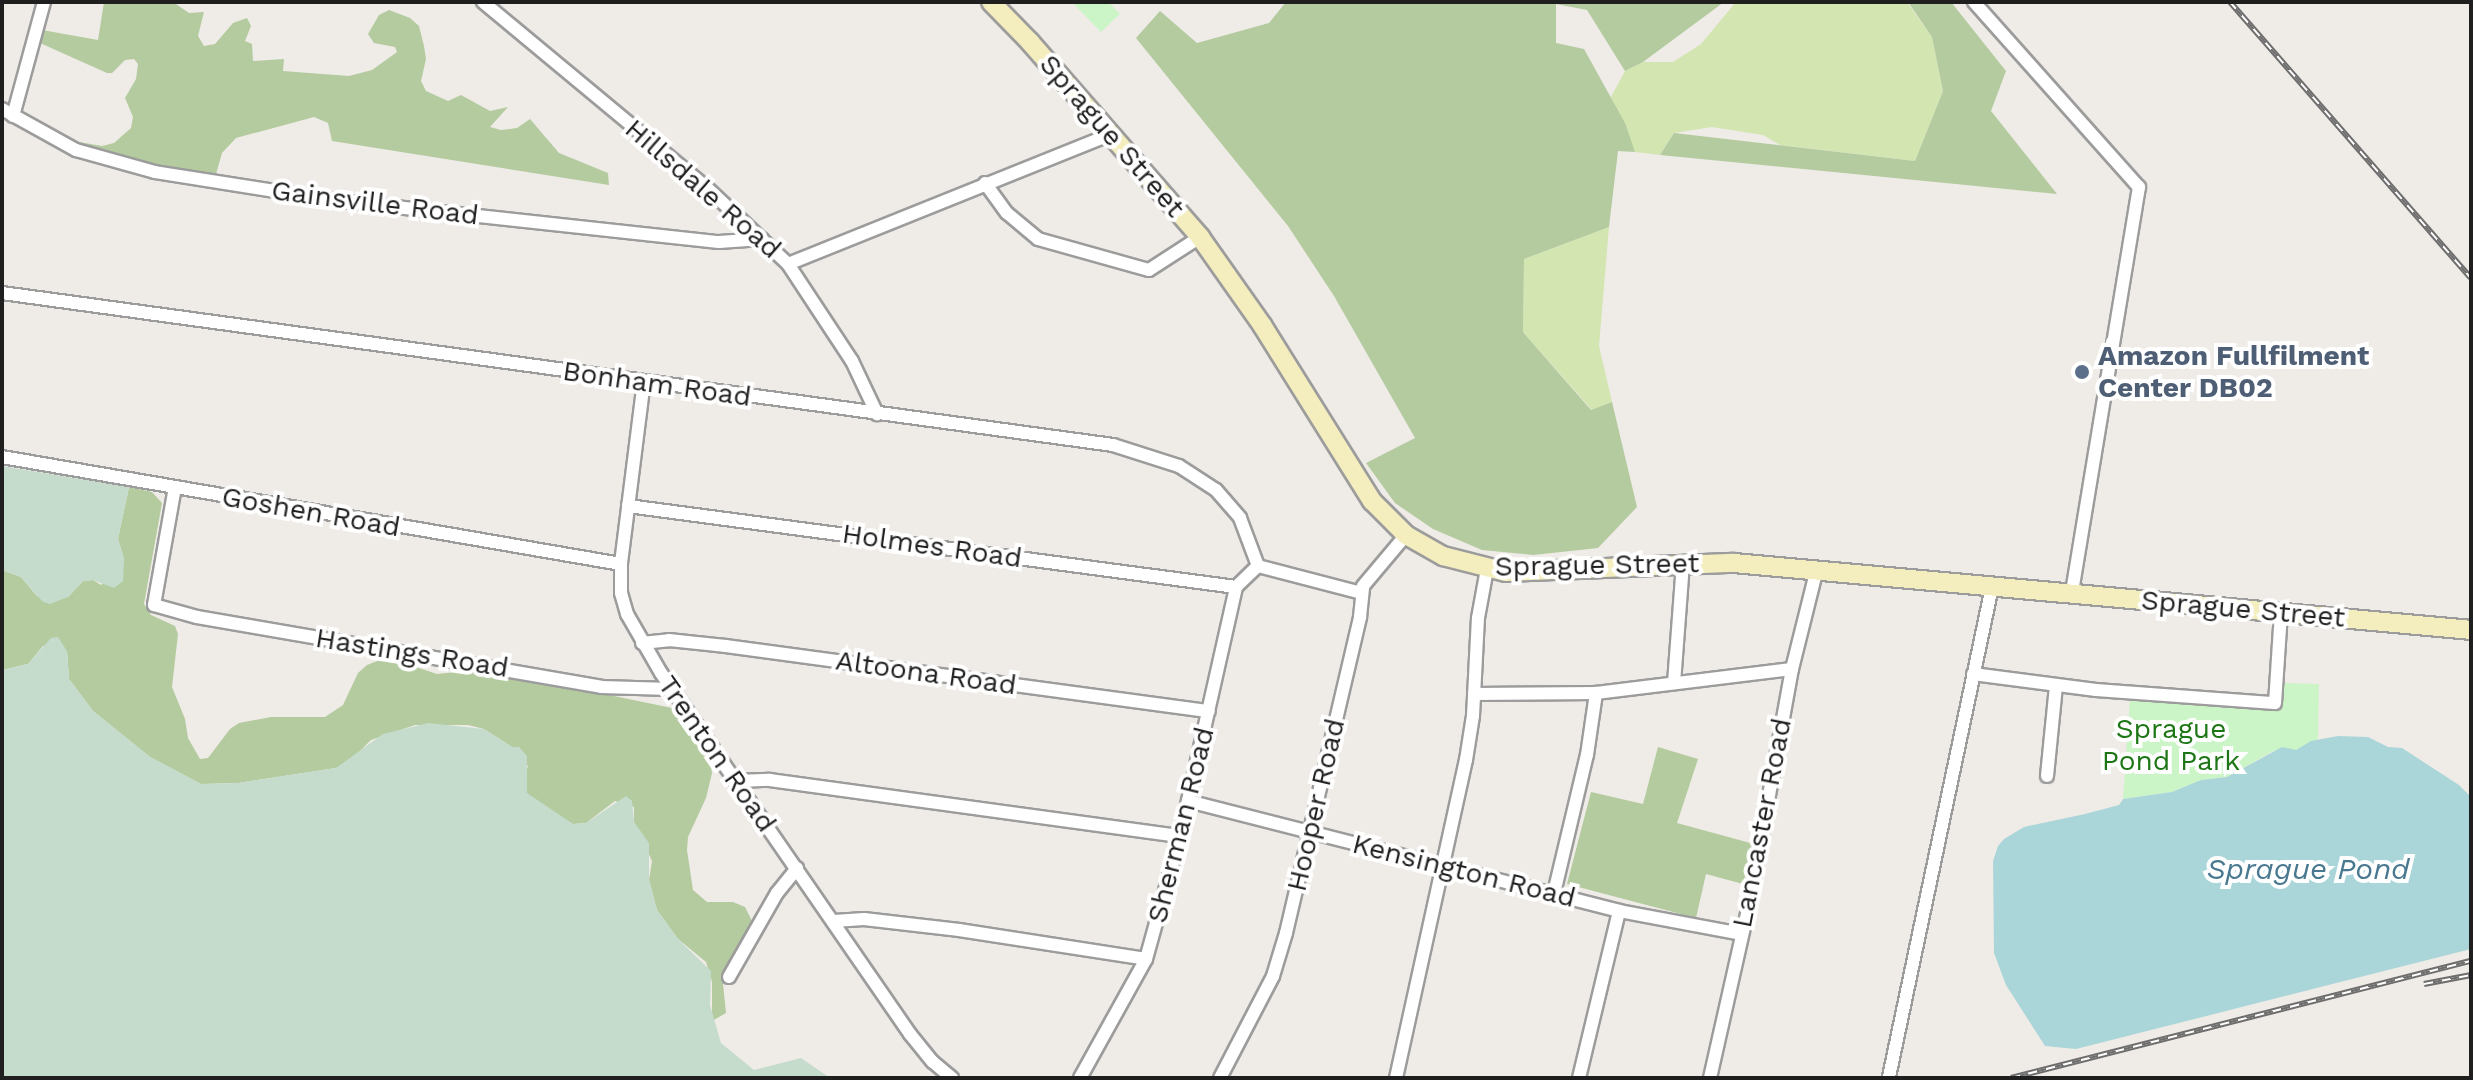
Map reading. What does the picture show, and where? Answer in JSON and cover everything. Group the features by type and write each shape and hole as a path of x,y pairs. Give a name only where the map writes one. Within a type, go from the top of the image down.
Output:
{"main road":[{"name":"Sprague Street","path":"991,2 1200,237 1262,325 1358,483 1406,535 1443,556 1506,572 1683,564 1817,569 2471,630"}],"street":[{"path":"8,112 44,2"},
{"name":"Hillsdale Road","path":"483,2 705,186 788,264 852,361 877,414"},
{"path":"1974,2 2139,187 2072,593"},
{"name":"Gainsville Road","path":"8,112 76,150 155,172 331,200 719,242 762,239"},
{"path":"788,264 1111,134"},
{"path":"985,183 1007,213 1038,239 1149,270 1200,237"},
{"name":"Bonham Road","path":"2,293 1113,445 1179,466 1210,485 1232,507 1243,524 1258,566"},
{"name":"Trenton Road","path":"644,381 621,564 623,600 642,643 921,1049 952,1078"},
{"name":"Goshen Road","path":"2,457 621,564"},
{"name":"Hastings Road","path":"175,487 154,605 197,617 588,685 641,691 671,689"},
{"name":"Holmes Road","path":"628,506 1236,587"},
{"name":"Hooper Road","path":"1220,1078 1273,976 1360,617 1362,593 1369,576 1406,535"},
{"path":"1674,683 1683,564"},
{"path":"1236,587 1258,566 1362,593"},
{"path":"1396,1078 1466,760 1474,694 1478,618 1487,569"},
{"name":"Lancaster Road","path":"1710,1078 1742,934 1792,669 1817,569"},
{"name":"Sherman Road","path":"1082,1077 1146,959 1180,836 1236,587"},
{"path":"1889,1077 1992,587"},
{"path":"1973,674 2056,686 2275,703 2281,612"},
{"name":"Altoona Road","path":"642,643 669,640 765,651 1209,711"},
{"path":"1474,694 1596,693 1792,669"},
{"path":"2047,776 2056,686"},
{"path":"1554,893 1587,755 1596,693"},
{"path":"736,781 770,780 1180,836"},
{"name":"Kensington Road","path":"1188,801 1619,911 1742,934"},
{"path":"729,977 777,893 797,868"},
{"path":"1579,1078 1619,911"},
{"path":"834,921 864,919 959,930 1146,959"}],"green space":[{"path":"104,2 173,2 189,13 204,12 198,36 204,46 215,44 233,23 247,18 251,26 245,41 252,44 253,61 284,59 283,71 349,76 372,70 397,52 395,47 374,43 368,34 379,15 389,10 410,18 419,26 426,59 421,81 426,91 448,101 461,95 490,111 508,107 490,127 501,130 517,128 530,119 559,153 608,173 609,185 332,141 328,123 314,117 236,138 222,153 216,174 112,157 79,142 102,146 114,143 131,128 133,117 125,98 136,79 138,64 134,59 125,60 112,73 107,73 40,43 42,30 98,40"},
{"path":"1072,2 1108,2 1120,14 1101,32"},
{"path":"1286,2 1724,2 1643,62 1625,71 1587,10 1556,4 1556,43 1584,49 1625,123 1635,152 1618,151 1609,227 1524,259 1523,332 1591,410 1612,402 1637,507 1598,548 1533,555 1482,550 1433,529 1395,503 1366,463 1415,438 1334,296 1288,226 1136,38 1160,11 1197,43 1269,23"},
{"path":"1736,2 1907,2 1932,37 1943,91 1915,161 1780,145 1763,135 1712,127 1674,133 1660,155 1635,152 1611,97 1625,71 1643,62 1673,62 1701,44"},
{"path":"1908,2 1951,2 2006,71 1991,111 2057,194 1660,155 1674,133 1915,161 1943,91 1932,37"},
{"path":"1609,227 1599,346 1612,402 1592,410 1523,332 1524,259"},
{"path":"2,466 129,487 118,539 124,559 123,581 114,588 93,580 83,581 68,597 50,604 43,602 21,577 2,570"},
{"path":"129,487 152,492 162,503 144,604 151,615 175,626 178,634 172,687 185,719 188,738 200,759 208,758 230,729 239,723 271,717 325,717 343,705 358,673 380,660 398,661 437,674 465,671 556,684 672,708 702,746 712,773 706,798 688,837 693,890 707,902 733,902 745,907 753,923 737,956 722,974 726,1013 712,1021 712,982 706,962 678,939 657,910 649,880 652,861 634,822 634,807 615,801 586,823 573,824 548,811 527,793 524,777 528,766 512,747 484,729 468,725 415,725 371,740 348,763 336,768 238,783 201,784 150,757 93,711 69,679 67,651 43,646 28,664 2,670 2,570 21,577 37,596 68,597 83,581 93,580 101,585 124,559 118,539"},
{"path":"58,637 67,651 69,679 93,711 150,757 201,784 238,783 336,768 383,734 428,723 484,729 512,747 519,747 527,756 527,793 573,824 586,823 626,796 632,801 634,822 649,843 649,880 657,910 678,939 711,971 710,1005 721,1043 754,1070 801,1058 830,1078 2,1078 2,670 28,664 51,638"},
{"name":"Sprague Pond Park","path":"2282,683 2319,684 2318,739 2296,750 2273,751 2227,777 2201,780 2172,792 2123,799 2130,698 2279,709"},
{"path":"1658,747 1698,759 1677,823 1754,844 1743,884 1706,874 1696,918 1567,884 1591,792 1643,804"}],"water":[{"name":"Sprague Pond","path":"2338,736 2368,737 2388,747 2402,748 2459,785 2471,797 2471,949 2076,1049 2045,1046 2006,985 1994,953 1993,861 2004,839 2024,827 2119,805 2123,799 2172,792 2201,780 2227,777 2282,747 2296,750 2311,741"}],"railway":[{"path":"2230,2 2471,278"},
{"path":"2011,1078 2471,961"},
{"path":"2424,984 2471,975"}],"place":[{"name":"Amazon Fullfilment Center DB02","path":"2082,372"}]}
